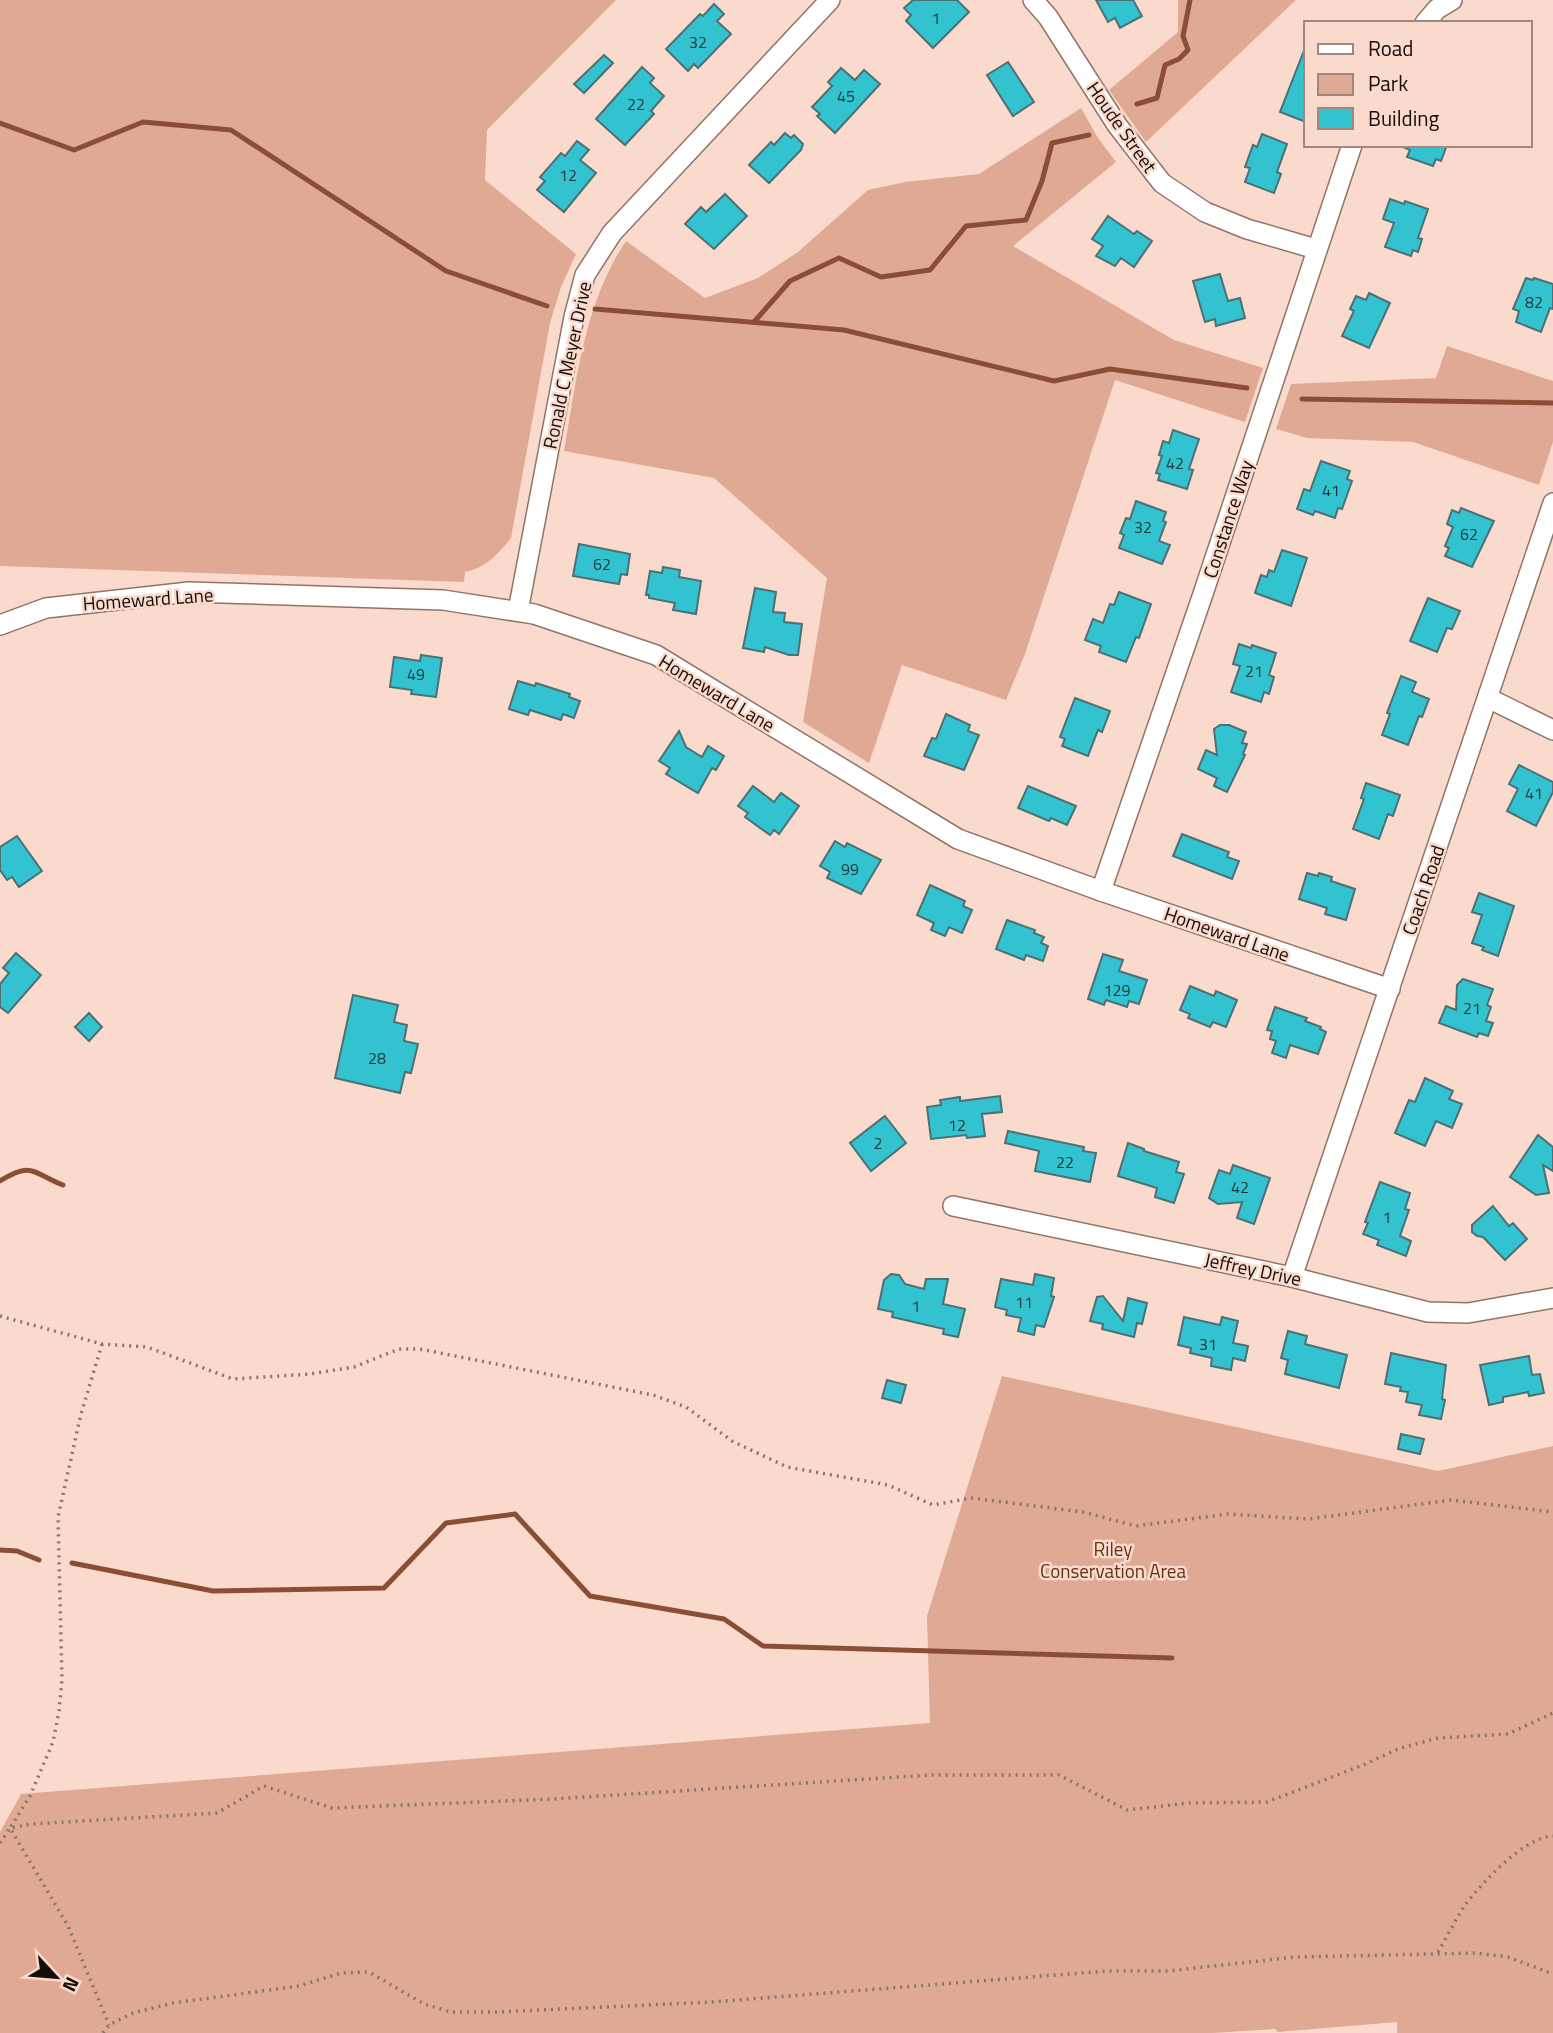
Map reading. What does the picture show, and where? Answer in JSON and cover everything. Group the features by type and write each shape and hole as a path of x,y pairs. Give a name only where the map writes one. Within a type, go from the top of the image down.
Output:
{"street":[{"name":"Ronald C Meyer Drive","path":"518,611 574,317 585,275 612,233 830,0"},
{"name":"Houde Street","path":"1033,0 1048,17 1117,125 1162,183 1205,212 1247,229 1317,250"},
{"path":"1426,21 1437,9 1452,0"},
{"name":"Constance Way","path":"1101,891 1200,604 1351,147"},
{"name":"Coach Road","path":"1292,1277 1553,503"},
{"name":"Homeward Lane","path":"0,625 46,608 190,592 443,600 534,614 656,655 958,839 1101,891 1390,989"},
{"path":"1488,698 1553,730"},
{"name":"Jeffrey Drive","path":"953,1206 1292,1277 1428,1312 1468,1313 1553,1297"}],"path":[{"path":"0,1316 103,1344 147,1348 233,1379 310,1374 354,1367 399,1349 420,1349 653,1395 686,1407 732,1441 787,1468 888,1485 933,1505 971,1498 1083,1512 1136,1526 1228,1514 1308,1518 1451,1500 1553,1512"},
{"path":"0,1843 30,1796 53,1742 62,1680 58,1517 81,1414 103,1344"},
{"path":"10,1828 31,1824 217,1813 264,1786 332,1808 553,1799 930,1774 1059,1775 1127,1810 1189,1803 1267,1802 1398,1749 1438,1738 1508,1734 1553,1713"},
{"path":"10,1828 68,1926 108,2025"},
{"path":"1437,1953 1465,1905 1513,1854 1541,1837 1553,1836"},
{"path":"103,2033 108,2025 133,2013 173,2003 299,1986 341,1973 369,1972 424,2004 450,2012 712,2002 1107,1971 1167,1971 1296,1957 1475,1953 1508,1957 1553,1974"}],"green space":[{"path":"0,0 616,0 487,130 485,180 576,254 561,287 550,323 511,538 491,560 465,572 464,582 0,566"},
{"path":"1178,0 1296,0 1146,142 1109,90 1178,32"},
{"path":"1081,108 1116,162 1013,246 1174,340 1263,368 1245,422 1115,380 1025,654 1006,700 902,665 869,763 803,722 827,578 714,478 564,451 578,369 591,316 600,290 626,241 705,298 758,278 798,252 868,190 905,182 979,174"},
{"path":"1447,346 1553,381 1553,442 1539,485 1413,442 1307,438 1276,429 1291,384 1436,378"},
{"name":"Riley Conservation Area","path":"1002,1376 1438,1471 1553,1446 1553,2033 1397,2033 1397,2022 1278,2032 1275,2029 1213,2033 0,2033 0,1832 21,1794 930,1723 927,1616"}],"building":[{"path":"913,0 957,0 969,12 933,48 906,21 911,15 904,8"},
{"path":"1096,0 1133,0 1142,16 1120,28 1115,18 1108,22"},
{"path":"714,4 724,14 717,21 731,34 698,68 694,64 688,71 666,49 700,14 703,16"},
{"path":"1304,51 1304,121 1280,112"},
{"path":"604,55 613,63 584,93 574,84"},
{"path":"1008,62 1034,102 1013,116 987,75"},
{"path":"642,67 654,78 650,83 664,96 651,111 654,114 625,145 596,119"},
{"path":"841,68 855,80 864,70 880,84 835,133 817,116 820,114 812,107 832,86 828,82"},
{"path":"785,133 791,138 794,135 803,144 801,150 769,183 749,165 771,142 774,145"},
{"path":"1262,134 1287,144 1277,172 1281,174 1274,193 1245,182 1250,168 1245,167 1253,145 1257,147"},
{"path":"577,141 589,150 580,160 596,173 564,212 537,190 545,181 540,177 561,153 565,156"},
{"path":"1403,147 1446,147 1441,161 1436,159 1433,166 1407,157 1410,150"},
{"path":"725,194 747,216 714,249 685,224 701,207 706,212"},
{"path":"1390,199 1428,209 1418,238 1422,239 1418,252 1413,250 1411,256 1385,247 1394,223 1383,219"},
{"path":"1108,216 1134,234 1137,231 1152,241 1134,267 1121,258 1115,266 1096,256 1103,246 1092,239"},
{"path":"1220,274 1228,301 1240,298 1245,318 1216,326 1215,319 1205,322 1193,281"},
{"path":"1526,278 1553,284 1553,309 1550,308 1541,332 1516,322 1519,311 1513,309"},
{"path":"1369,293 1390,303 1369,348 1342,336 1354,311 1350,309 1356,296 1366,300"},
{"path":"1173,430 1199,439 1189,469 1193,470 1187,489 1158,480 1160,474 1156,473 1162,456 1159,455 1163,441 1169,443"},
{"path":"1321,461 1350,471 1347,479 1352,481 1342,509 1338,508 1335,518 1315,511 1313,515 1297,509 1304,489 1310,491"},
{"path":"1136,501 1166,512 1163,521 1166,522 1159,541 1170,545 1162,564 1119,548 1124,535 1120,533 1126,518 1130,519"},
{"path":"1461,508 1494,521 1472,567 1445,556 1449,548 1445,546 1453,527 1447,524 1452,510 1459,513"},
{"path":"579,544 630,554 627,575 621,574 619,584 573,576"},
{"path":"1282,550 1307,558 1291,606 1255,593 1261,575 1267,577 1269,570 1274,572"},
{"path":"663,567 680,570 679,577 701,581 696,614 673,610 675,603 646,595 650,571 662,573"},
{"path":"755,588 776,592 773,612 785,613 784,622 802,624 798,655 789,655 765,647 764,652 743,648"},
{"path":"1119,592 1151,604 1139,638 1136,637 1126,662 1099,652 1101,646 1085,640 1093,619 1103,623 1110,604 1114,605"},
{"path":"1428,598 1460,611 1452,629 1447,628 1437,652 1410,641"},
{"path":"1239,644 1251,648 1252,645 1276,653 1269,675 1274,677 1269,694 1264,692 1261,702 1231,692 1240,666 1233,664"},
{"path":"421,655 442,658 436,697 411,694 412,690 390,687 394,657 420,661"},
{"path":"1401,676 1416,682 1412,692 1429,699 1408,745 1382,735"},
{"path":"518,681 535,686 536,683 570,694 569,697 580,701 574,718 563,714 561,720 530,710 528,715 509,709"},
{"path":"1075,698 1110,711 1102,732 1098,730 1088,756 1062,746 1065,739 1060,737"},
{"path":"946,714 970,725 968,731 979,735 964,770 924,756 932,738 936,739"},
{"path":"1220,725 1229,725 1246,732 1242,743 1247,744 1243,754 1245,755 1227,792 1214,786 1217,778 1198,769 1206,750 1217,755 1214,729"},
{"path":"679,731 686,747 702,757 708,746 724,756 716,770 712,768 698,793 666,774 670,768 659,761"},
{"path":"1519,765 1553,782 1553,792 1536,826 1507,811 1518,789 1509,784"},
{"path":"1366,783 1400,795 1393,816 1388,814 1379,839 1353,829 1364,799 1361,798"},
{"path":"753,786 774,802 781,793 799,806 779,834 774,830 770,835 745,817 748,813 738,806"},
{"path":"1028,786 1076,806 1067,825 1051,818 1049,821 1018,808"},
{"path":"1182,834 1229,852 1227,857 1239,861 1232,879 1173,856"},
{"path":"17,836 42,871 19,887 12,877 7,880 0,870 0,847"},
{"path":"835,841 845,847 847,843 881,860 861,894 827,878 830,872 820,866"},
{"path":"1307,873 1332,877 1331,881 1355,889 1346,920 1325,914 1327,908 1299,899"},
{"path":"930,885 965,901 963,906 972,910 962,933 949,927 945,936 931,930 934,923 917,915"},
{"path":"1479,893 1514,906 1498,956 1472,943 1482,915 1472,912"},
{"path":"1007,920 1035,930 1034,933 1044,937 1041,943 1048,946 1043,961 1026,955 1024,960 996,949"},
{"path":"16,953 41,975 8,1013 0,1007 0,984 9,973 3,968"},
{"path":"1103,954 1123,960 1119,971 1147,980 1139,1004 1129,1001 1127,1007 1106,1000 1104,1005 1088,999"},
{"path":"1463,979 1493,989 1487,1005 1491,1007 1486,1021 1493,1023 1488,1036 1479,1033 1477,1037 1439,1023 1446,1006 1456,1010 1457,985"},
{"path":"1190,986 1214,996 1216,991 1237,1000 1226,1027 1213,1022 1210,1027 1188,1018 1190,1014 1180,1010"},
{"path":"353,995 398,1005 394,1022 407,1025 404,1041 418,1044 411,1073 405,1072 400,1093 335,1078"},
{"path":"1275,1007 1307,1018 1305,1021 1321,1027 1320,1029 1326,1032 1318,1054 1290,1045 1286,1058 1272,1053 1276,1041 1270,1039 1272,1031 1267,1030"},
{"path":"89,1013 102,1027 89,1041 75,1027"},
{"path":"1425,1078 1453,1091 1449,1099 1462,1104 1452,1128 1436,1121 1425,1146 1395,1133 1409,1100 1415,1102"},
{"path":"1000,1096 1002,1112 982,1114 985,1136 931,1139 927,1107 941,1105 940,1100 960,1097 960,1101"},
{"path":"885,1116 906,1143 871,1171 850,1143"},
{"path":"1008,1131 1084,1147 1083,1151 1096,1153 1090,1182 1035,1171 1039,1151 1005,1143"},
{"path":"1538,1135 1553,1147 1553,1171 1543,1165 1549,1193 1536,1195 1510,1177"},
{"path":"1128,1143 1179,1162 1176,1172 1184,1174 1174,1203 1155,1197 1157,1188 1118,1176"},
{"path":"1233,1165 1270,1178 1254,1224 1237,1218 1242,1202 1218,1204 1209,1198 1219,1170 1230,1174"},
{"path":"1380,1182 1410,1193 1405,1209 1409,1210 1400,1236 1411,1241 1406,1256 1377,1245 1379,1240 1363,1234"},
{"path":"1493,1206 1509,1226 1513,1223 1527,1239 1505,1260 1483,1237 1472,1232 1472,1225"},
{"path":"891,1274 899,1275 905,1284 924,1289 926,1279 948,1279 943,1304 965,1309 958,1337 943,1334 944,1329 892,1317 893,1312 878,1309 884,1280"},
{"path":"1035,1274 1054,1278 1051,1296 1054,1297 1044,1327 1036,1325 1034,1335 1018,1331 1021,1318 1006,1315 1007,1310 995,1307 1001,1279 1033,1285"},
{"path":"1103,1296 1123,1321 1128,1298 1147,1303 1142,1324 1137,1323 1134,1337 1102,1329 1103,1324 1090,1321 1097,1297"},
{"path":"1184,1317 1220,1325 1222,1317 1238,1321 1233,1343 1248,1346 1245,1361 1233,1358 1231,1370 1211,1366 1212,1358 1190,1353 1191,1348 1178,1345"},
{"path":"1288,1331 1307,1336 1305,1344 1347,1355 1339,1388 1285,1374 1288,1360 1281,1358"},
{"path":"1391,1353 1446,1365 1442,1399 1445,1400 1441,1419 1419,1415 1422,1405 1406,1402 1408,1392 1400,1391 1401,1387 1385,1384"},
{"path":"1529,1356 1532,1375 1540,1374 1544,1393 1529,1396 1528,1392 1503,1397 1503,1402 1489,1405 1480,1365"},
{"path":"887,1380 906,1385 901,1403 882,1398"},
{"path":"1401,1434 1424,1439 1420,1454 1398,1449"}],"waterway":[{"path":"1137,104 1157,98 1165,65 1179,59 1188,50 1183,36 1190,0"},
{"path":"0,123 74,150 143,122 231,130 446,271 547,306"},
{"path":"754,322 790,281 839,258 881,277 930,270 966,226 1026,220 1042,181 1052,143 1089,135"},
{"path":"595,309 844,330 1054,381 1110,369 1247,388"},
{"path":"1302,399 1553,403"},
{"path":"0,1181 27,1170 63,1185"},
{"path":"72,1563 213,1591 384,1588 446,1523 515,1514 590,1596 724,1619 763,1646 1172,1658"},
{"path":"0,1550 17,1551 39,1560"}]}
